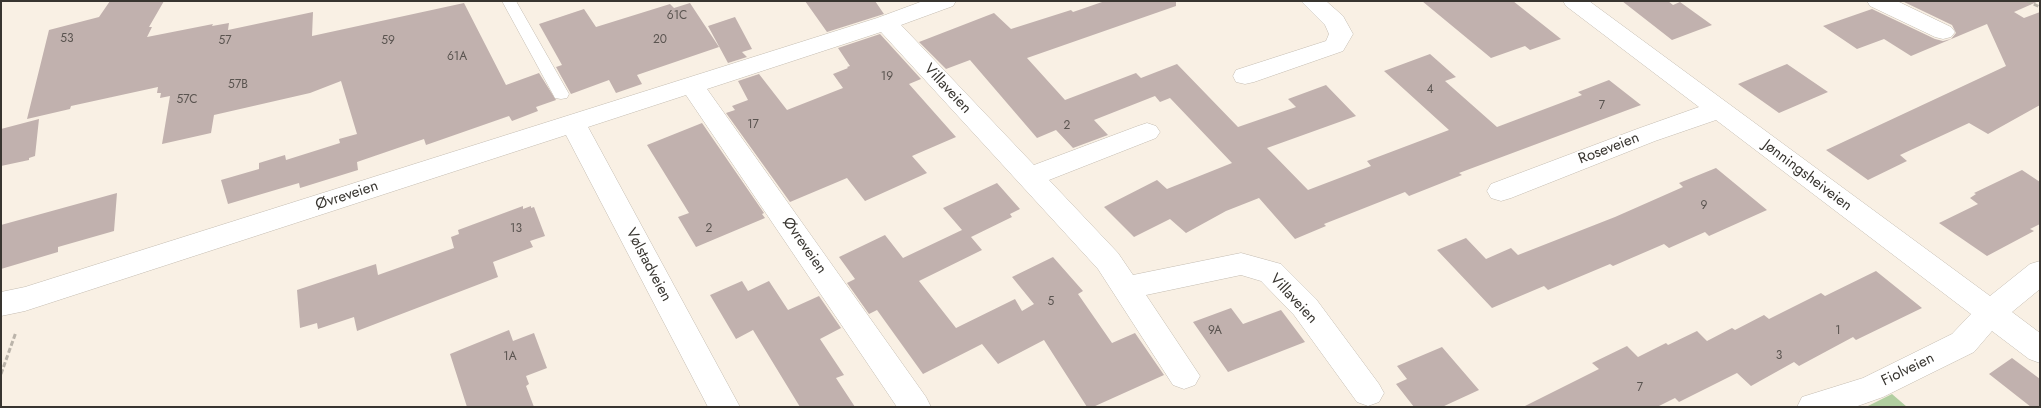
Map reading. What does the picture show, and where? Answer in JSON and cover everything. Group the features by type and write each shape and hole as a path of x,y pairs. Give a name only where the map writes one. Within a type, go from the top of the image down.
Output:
{"street":[{"name":"Øvreveien","path":"13,302 885,23 945,1"},
{"path":"1245,76 1335,46 1341,34 1335,21 1312,1"},
{"name":"Jønningsheiveien","path":"1574,1 2040,350"},
{"path":"1878,1 1943,32"},
{"name":"Villaveien","path":"885,23 1108,261 1184,376"},
{"name":"Øvreveien","path":"692,85 915,407"},
{"name":"Roseveien","path":"1501,191 1718,110"},
{"name":"Vølstadveien","path":"573,123 724,407"},
{"path":"1030,176 1147,132"},
{"name":"Villaveien","path":"1127,288 1241,264 1271,272 1304,307 1368,393"},
{"name":"Fiolveien","path":"1813,407 1872,388 1964,343 1990,313 2040,272"}],"lane":[{"path":"509,1 561,94"}],"path":[{"path":"2027,1 2040,7"},
{"path":"1,374 16,333 13,302"}],"green space":[{"path":"1892,394 1907,407 1866,407"}],"building":[{"path":"110,1 164,1 149,27 152,27 147,37 213,24 212,26 229,23 228,30 313,12 312,36 464,3 506,85 539,73 556,100 536,107 538,111 512,121 509,116 426,145 424,139 357,162 358,170 300,188 299,183 228,204 221,180 259,169 259,163 285,155 286,160 340,143 339,139 357,134 341,81 310,93 214,115 211,133 162,144 170,96 160,98 161,93 157,93 158,87 71,106 70,109 27,119 49,30 99,17"},
{"path":"805,1 875,1 884,14 827,32"},
{"path":"1105,1 1176,1 1176,6 1027,58 1065,100 1136,73 1141,78 1177,64 1238,127 1296,107 1288,99 1326,85 1356,116 1267,148 1308,190 1371,166 1367,161 1449,130 1384,71 1430,54 1456,77 1445,81 1497,127 1582,95 1578,92 1609,80 1641,105 1459,173 1462,175 1409,196 1405,192 1324,224 1326,226 1295,239 1259,198 1226,211 1186,233 1170,219 1134,237 1104,207 1157,180 1167,189 1232,163 1170,98 1160,102 1155,96 1094,120 1108,135 1073,148 1056,130 1037,138 970,60 946,69 919,42 994,13 1011,29"},
{"path":"1422,1 1513,1 1561,39 1530,50 1525,46 1491,58"},
{"path":"1622,1 1668,1 1673,5 1680,2 1712,25 1672,40"},
{"path":"1902,1 2039,1 2014,12 2024,18 2040,12 2040,105 1988,134 1969,123 1900,155 1907,161 1868,180 1826,150 2006,66 1987,24 1911,56 1884,39 1857,49 1823,26 1872,9 1935,39 1943,41 1951,39 1956,33 1952,25"},
{"path":"690,3 719,47 637,75 642,84 616,93 609,80 571,94 556,67 562,65 539,24 584,9 596,27 670,4 674,8"},
{"path":"735,17 752,49 742,52 747,57 728,63 708,26"},
{"path":"880,34 921,79 909,84 956,137 912,156 927,173 865,201 847,178 790,202 726,113 735,110 732,106 748,100 738,81 759,74 787,110 843,88 833,74 850,66 838,48"},
{"path":"1787,64 1828,92 1779,113 1738,84"},
{"path":"39,119 35,156 29,158 29,160 1,166 1,129"},
{"path":"702,123 764,213 762,214 765,218 696,247 678,217 689,213 647,145"},
{"path":"1716,168 1767,210 1709,236 1705,232 1669,248 1664,244 1613,266 1610,264 1548,290 1544,286 1492,308 1437,250 1466,238 1486,259 1511,248 1518,255 1615,217 1683,187 1679,183"},
{"path":"2022,170 2040,182 2040,224 2030,229 2034,231 1987,256 1939,223 1978,204 1970,198 1976,194 1974,193"},
{"path":"997,183 1020,209 1010,214 1012,217 971,237 982,250 919,281 956,328 1015,299 1022,311 1034,304 1012,277 1053,257 1083,291 1078,294 1112,343 1135,333 1164,375 1093,407 1087,407 1044,340 998,364 982,344 923,374 877,310 869,314 847,283 855,279 839,257 885,235 903,258 962,230 943,208"},
{"path":"117,193 114,231 58,247 58,252 1,269 1,225"},
{"path":"523,206 523,209 531,206 531,208 534,207 545,236 530,241 533,247 493,262 498,277 357,331 354,317 318,329 317,323 300,328 297,290 376,264 378,275 454,248 451,237 459,234 458,230"},
{"path":"1876,271 1922,308 1856,340 1853,337 1799,366 1794,362 1751,386 1737,373 1679,402 1675,398 1657,407 1523,407 1599,369 1592,363 1627,346 1638,357 1666,343 1668,345 1697,331 1707,341 1732,328 1735,330 1764,315 1769,319 1821,293 1825,296"},
{"path":"742,281 748,291 769,281 788,310 819,296 841,328 820,339 844,375 836,378 855,407 800,407 753,330 736,339 710,295"},
{"path":"1231,308 1243,324 1281,310 1305,342 1228,372 1193,322"},
{"path":"509,330 513,341 534,333 547,368 526,376 529,384 526,386 534,407 467,407 450,354"},
{"path":"1442,347 1479,390 1442,407 1414,407 1396,384 1407,379 1397,366"},
{"path":"2012,358 2040,379 2040,407 2031,407 1989,374"}]}
